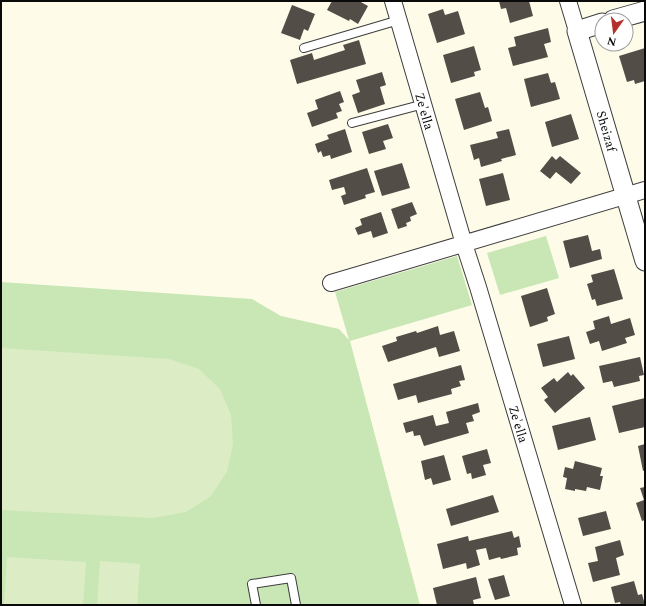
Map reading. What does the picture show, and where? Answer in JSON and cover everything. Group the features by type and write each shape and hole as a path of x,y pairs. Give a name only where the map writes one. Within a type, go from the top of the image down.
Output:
{"street":[{"name":"Ze'ella","path":"393,1 464,244 573,605"},
{"name":"Sheizaf","path":"568,1 645,261"},
{"path":"634,14 645,11"},
{"path":"577,31 594,26"},
{"path":"332,283 645,190"}],"lane":[{"path":"304,48 399,20"},
{"path":"352,123 424,104"},
{"path":"256,605 252,584 291,578 296,605"}],"green space":[{"path":"546,236 559,278 500,295 487,253"},
{"path":"457,256 472,305 350,341 420,605 1,605 1,282 252,299 281,316 339,329 349,340 335,292"},
{"path":"1,348 169,359 199,369 220,389 231,415 233,444 227,472 211,496 186,512 153,518 1,510"},
{"path":"7,557 86,562 83,605 4,605"},
{"path":"100,561 140,564 137,605 97,605"}],"building":[{"path":"332,1 359,1 368,6 358,24 350,19 349,21 327,10"},
{"path":"499,1 529,1 533,16 510,23 506,8 501,9"},
{"path":"292,5 315,14 308,31 304,29 300,40 281,33"},
{"path":"443,9 445,15 458,11 465,34 437,43 428,14"},
{"path":"548,28 551,42 544,44 548,57 513,66 508,48 516,46 514,37"},
{"path":"359,40 366,64 297,84 290,60 312,53 314,60 345,50 343,45"},
{"path":"474,46 481,70 474,72 475,76 451,83 443,55"},
{"path":"645,48 645,81 635,84 634,80 627,82 619,56"},
{"path":"382,72 386,85 380,87 385,104 358,113 352,95 360,92 356,80"},
{"path":"548,73 551,83 555,82 560,99 531,107 524,79"},
{"path":"340,91 344,102 339,104 342,111 336,113 338,118 312,127 307,113 318,109 315,100"},
{"path":"480,92 485,108 488,107 492,121 464,130 455,99"},
{"path":"571,114 579,139 552,147 545,122"},
{"path":"388,124 393,138 383,141 386,149 369,154 362,132"},
{"path":"345,129 352,152 331,159 330,155 323,157 321,151 318,153 315,144 329,139 327,135"},
{"path":"509,129 516,155 481,167 479,158 474,160 470,145 498,138 496,132"},
{"path":"552,156 556,160 560,156 581,173 571,184 556,172 550,179 540,171"},
{"path":"402,163 410,188 382,196 374,171"},
{"path":"367,168 375,192 365,195 366,198 344,205 341,196 346,194 344,187 332,190 329,180"},
{"path":"503,173 510,200 486,206 479,179"},
{"path":"412,202 417,214 410,217 411,221 406,223 407,226 398,229 391,209"},
{"path":"381,212 388,233 373,238 371,231 358,235 355,228 362,225 360,219"},
{"path":"588,235 592,251 600,249 602,259 570,268 563,241"},
{"path":"614,269 623,299 597,306 595,299 592,300 587,284 593,282 591,275"},
{"path":"547,288 555,314 547,317 548,321 530,327 521,296"},
{"path":"609,316 611,324 630,318 635,335 625,338 627,343 602,351 599,341 590,344 586,332 595,329 593,321"},
{"path":"438,326 440,335 454,331 460,351 439,357 436,347 388,362 382,346 397,341 396,337 416,331 417,333"},
{"path":"569,336 575,359 543,367 537,344"},
{"path":"640,357 644,375 639,376 640,381 614,387 612,381 603,383 599,366"},
{"path":"461,365 465,380 459,381 461,386 451,389 452,394 418,403 416,395 398,400 393,384"},
{"path":"568,372 571,376 573,374 585,388 555,413 544,400 548,397 541,388 554,378 557,382"},
{"path":"645,398 645,427 619,433 612,406"},
{"path":"478,403 480,412 472,415 474,421 466,423 469,433 424,446 420,435 414,436 413,431 406,433 403,423 433,415 436,426 449,423 446,412"},
{"path":"590,417 596,440 558,450 552,426"},
{"path":"645,444 645,470 643,471 638,446"},
{"path":"487,449 491,463 483,465 486,475 472,479 471,473 467,474 462,456"},
{"path":"444,455 451,480 433,485 431,478 425,480 421,461"},
{"path":"575,461 602,468 600,476 603,476 600,490 587,487 586,491 565,489 567,478 563,477 565,467 573,469"},
{"path":"645,487 645,520 642,521 636,503 644,500 640,488"},
{"path":"493,495 499,512 451,526 446,509"},
{"path":"606,511 611,529 583,536 578,518"},
{"path":"512,531 514,538 519,536 521,547 517,548 518,555 489,560 486,548 476,550 480,565 467,569 466,563 443,569 437,544 468,536 469,541"},
{"path":"620,540 624,555 616,558 620,575 593,582 588,563 598,561 595,547"},
{"path":"504,575 510,596 495,600 488,579"},
{"path":"476,577 481,598 473,600 474,605 437,605 433,588"},
{"path":"634,581 638,595 642,594 645,605 621,605 620,602 615,603 611,587"}]}
